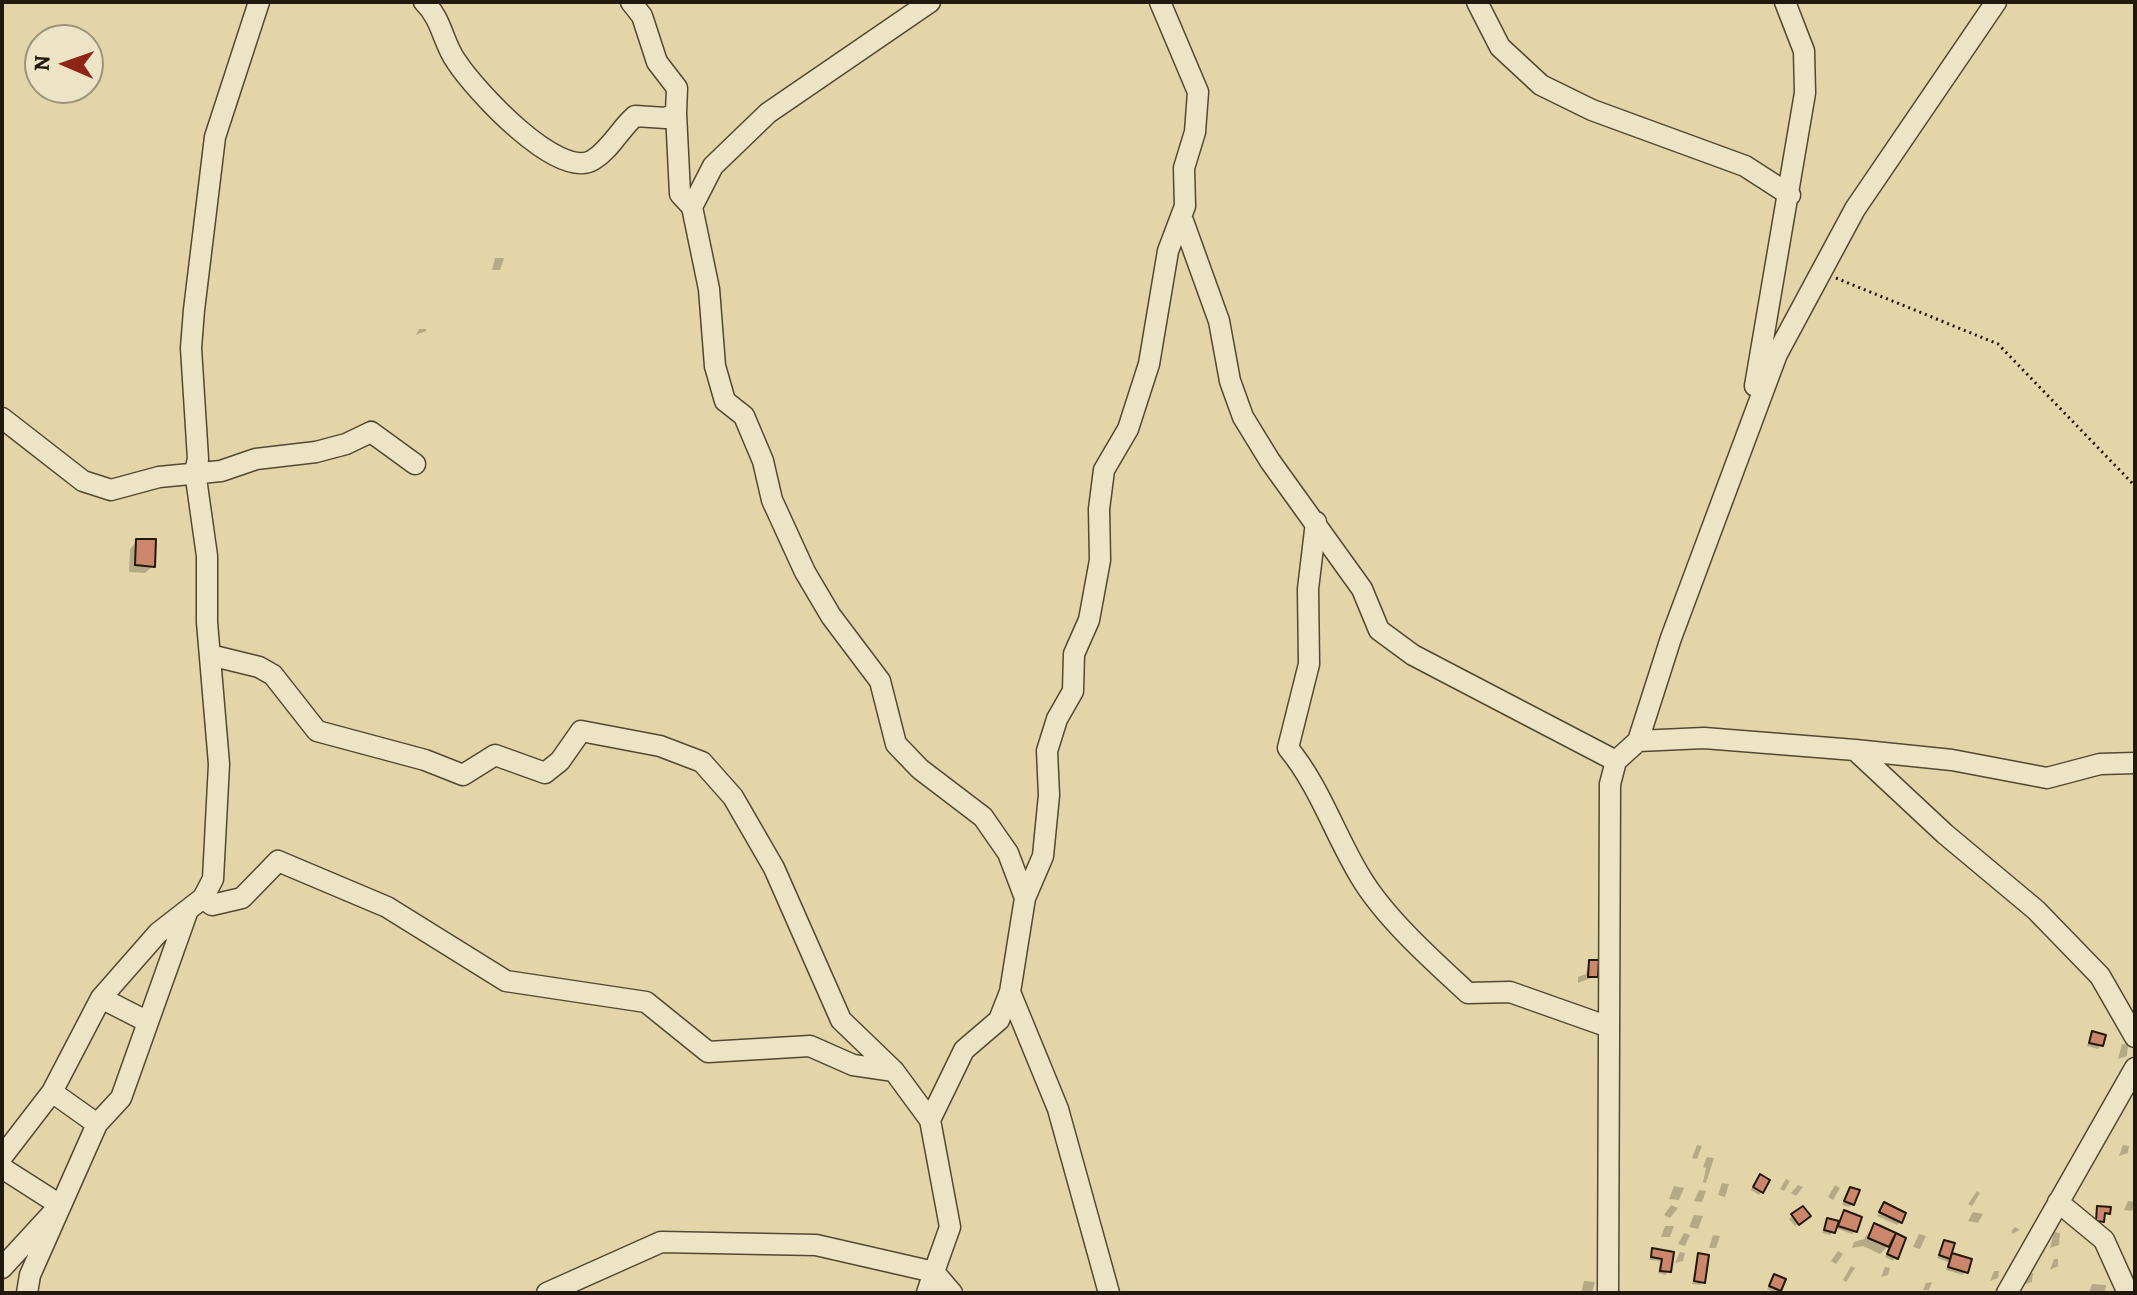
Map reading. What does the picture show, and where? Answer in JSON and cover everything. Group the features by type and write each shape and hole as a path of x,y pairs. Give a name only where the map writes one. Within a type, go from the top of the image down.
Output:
{"street":[{"path":"27,1293 30,1275 60,1205 97,1124 121,1098 196,904 213,879 217,847 214,809 219,764 210,655 207,556 195,471 198,445 192,335 213,151 226,100 259,2"},
{"path":"424,2 445,33 455,60 513,124 555,157 573,164 592,162 635,116 666,118 676,113"},
{"path":"631,2 642,16 657,62 677,88 680,194 692,207 709,289 715,366 725,401 744,416 763,461 772,500 799,560 831,616 880,681 896,744 920,769 983,817 1008,853 1025,898"},
{"path":"692,207 713,166 768,113 930,2"},
{"path":"1160,2 1198,92 1195,132 1184,168 1183,221 1219,321 1230,381 1243,417 1270,461 1362,589 1379,630 1413,655 1616,761"},
{"path":"1477,2 1500,47 1541,85 1592,110 1745,166 1790,195"},
{"path":"1746,437 1790,195 1805,93 1804,51 1785,2"},
{"path":"1608,1293 1610,784 1616,761 1638,741 1671,638 1777,354 1855,209 1996,2"},
{"path":"930,1120 964,1050 999,1020 1010,992 1025,898 1043,856 1049,795 1047,751 1057,719 1073,691 1074,654 1089,620 1100,560 1099,509 1104,470 1133,414 1156,334 1168,251 1183,221"},
{"path":"2,418 83,481 111,490 195,471 221,471 256,459 316,452 346,444 371,432 415,464"},
{"path":"1316,522 1308,589 1309,664 1288,748 1311,775 1361,878 1424,953 1468,993 1510,992 1609,1027"},
{"path":"210,655 259,667 273,675 317,731 425,760 463,775 495,755 545,773 560,761 581,731 660,746 702,762 733,797 774,868 841,1020 894,1071 930,1120 950,1227 927,1293"},
{"path":"1638,741 1704,738 1855,750 1952,760 2047,778 2100,764 2135,763"},
{"path":"1855,750 1945,834 2036,910 2100,976 2135,1037"},
{"path":"2,1157 52,1092 101,998 158,933 196,904 212,905 242,898 278,861 387,907 506,981 646,1002 708,1052 810,1046 853,1065 894,1071"},
{"path":"1010,992 1058,1109 1109,1293"},
{"path":"101,998 148,1022"},
{"path":"2007,1293 2135,1068"},
{"path":"52,1092 97,1124"},
{"path":"2,1168 60,1205"},
{"path":"2058,1202 2104,1240 2128,1293"},
{"path":"2,1268 60,1205"},
{"path":"547,1293 661,1242 816,1245 934,1272 952,1293"}],"path":[{"path":"1822,272 1998,344 2135,486"}],"building":[{"path":"136,539 156,539 155,567 135,565"},
{"path":"1589,960 1599,960 1598,977 1588,977"},
{"path":"2092,1031 2106,1035 2103,1046 2089,1043"},
{"path":"1760,1174 1770,1180 1763,1193 1753,1187"},
{"path":"1850,1187 1860,1190 1854,1205 1844,1201"},
{"path":"1884,1202 1906,1213 1902,1223 1879,1212"},
{"path":"1803,1206 1811,1216 1799,1225 1791,1214"},
{"path":"2097,1206 2111,1207 2110,1214 2105,1213 2104,1222 2096,1221"},
{"path":"1844,1210 1862,1217 1857,1232 1838,1226"},
{"path":"1827,1218 1839,1221 1835,1233 1824,1230"},
{"path":"1874,1223 1896,1233 1889,1247 1868,1238"},
{"path":"1896,1233 1906,1238 1898,1259 1887,1254"},
{"path":"1944,1240 1955,1243 1950,1259 1939,1255"},
{"path":"1652,1248 1674,1252 1671,1272 1660,1271 1662,1259 1651,1257"},
{"path":"1698,1253 1709,1255 1705,1283 1694,1281"},
{"path":"1952,1253 1972,1259 1968,1273 1948,1267"},
{"path":"1774,1274 1786,1279 1781,1291 1769,1286"}]}
